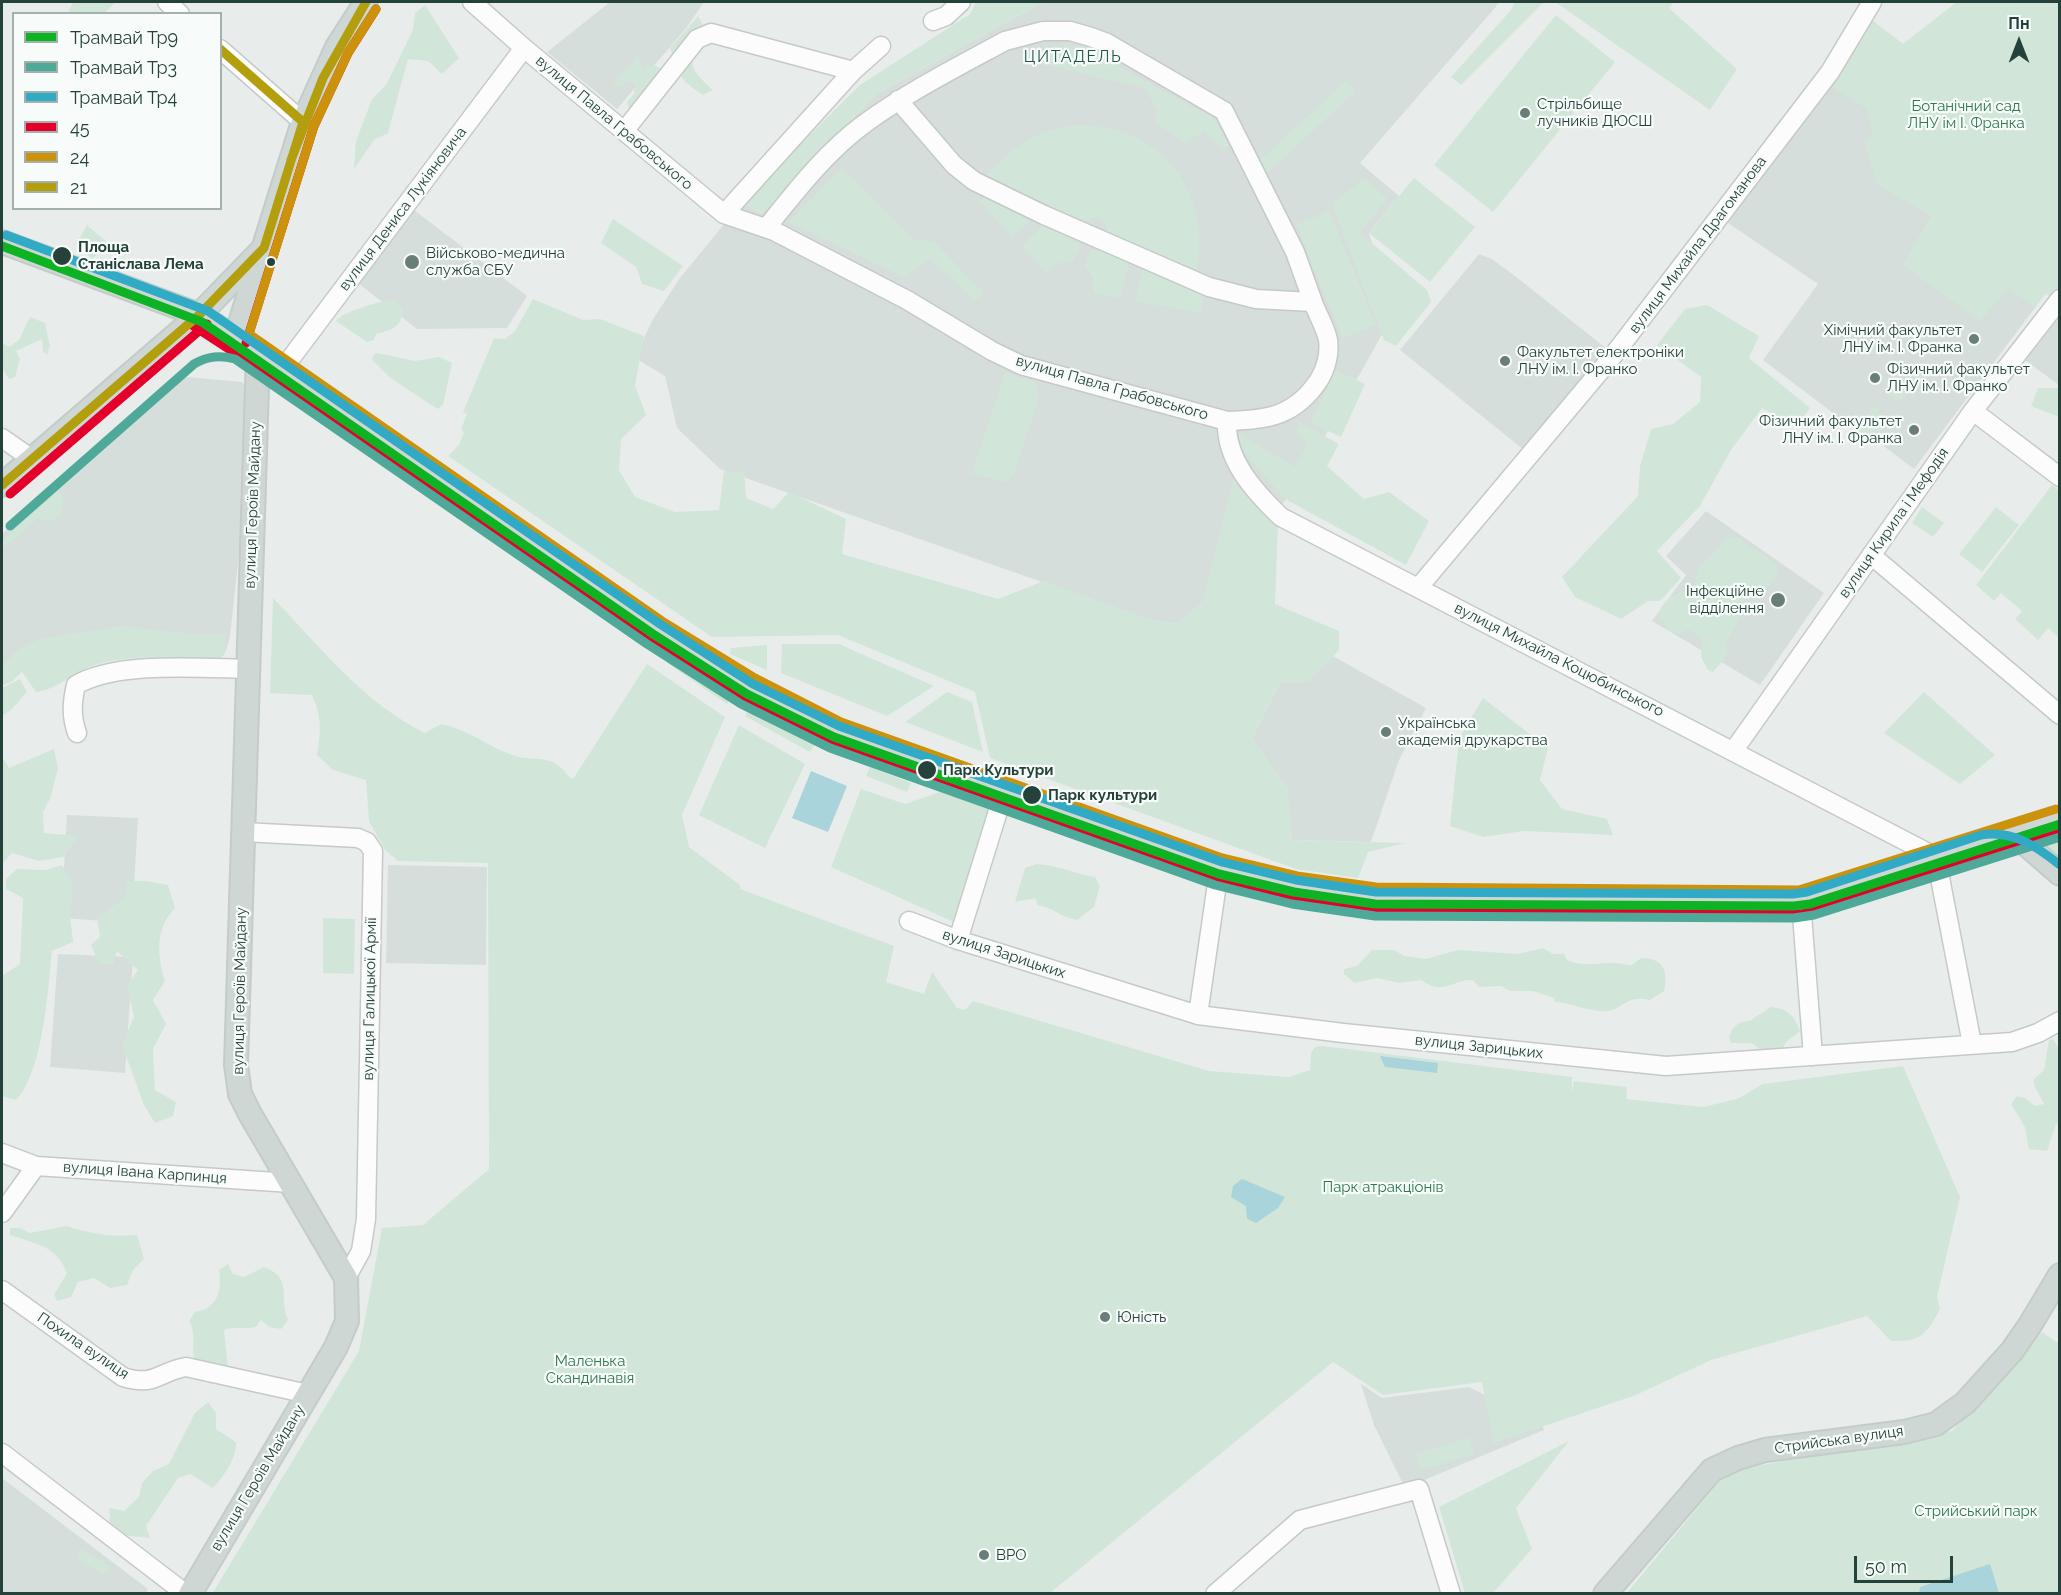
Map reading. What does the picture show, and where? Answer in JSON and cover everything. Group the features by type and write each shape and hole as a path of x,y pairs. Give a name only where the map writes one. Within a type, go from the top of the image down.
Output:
{"main road":[{"path":"235,339 303,122 337,47 366,2"},
{"path":"2,242 199,315 282,370 656,630 748,688 836,733 1219,870 1295,888 1375,899 1801,902 1936,857 2060,820"},
{"path":"2,485 199,315 264,248"},
{"name":"вулиця Героїв Майдану","path":"180,1591 308,1394 348,1321 346,1278 250,1114 240,1094 236,1065 258,354"},
{"path":"2014,834 2060,874"},
{"name":"Стрийська вулиця","path":"1605,1593 1712,1470 1738,1458 1765,1450 1904,1432 1936,1424 1965,1403 2012,1351 2060,1275"}],"street":[{"name":"вулиця Павла Грабовського","path":"472,2 724,214 767,227 907,300 992,351 1021,364 1227,421 1256,421 1289,411 1311,391 1321,376 1328,348 1328,339 1312,302 1295,252 1224,111 1107,43 1070,31 1022,34 996,45 898,100 863,125 829,155 767,227"},
{"path":"933,21 946,16 961,2"},
{"name":"вулиця Михайла Драгоманова","path":"1418,588 1612,357 1830,72 1872,2"},
{"path":"626,130 697,39 711,33 853,70"},
{"path":"724,214 853,70 881,46"},
{"name":"вулиця Дениса Лукіяновича","path":"282,370 524,48"},
{"path":"222,52 303,122"},
{"path":"898,100 954,165 974,181 1044,215 1209,287 1256,299 1312,302"},
{"name":"вулиця Кирила і Мефодія","path":"1734,750 1973,411 2056,303"},
{"path":"1973,411 2060,477"},
{"name":"вулиця Михайла Коцюбинського","path":"1227,421 1226,438 1238,466 1281,517 1734,750 1936,857"},
{"path":"2,438 32,459"},
{"path":"1871,555 2060,715"},
{"path":"77,733 73,722 72,704 76,685 94,675 125,670 249,669"},
{"path":"958,940 1004,792"},
{"name":"вулиця Галицької Армії","path":"243,832 358,838 367,842 373,851 366,1219 361,1251 346,1278"},
{"path":"1936,857 1972,1044"},
{"path":"1198,1015 1219,870"},
{"path":"1801,902 1813,1056"},
{"name":"вулиця Зарицьких","path":"909,921 958,940 1198,1015 1666,1066 2012,1042 2060,1022"},
{"name":"вулиця Івана Карпинця","path":"2,1153 36,1166 291,1183"},
{"path":"2,1213 36,1166"},
{"name":"Похила вулиця","path":"2,1290 123,1377 138,1382 158,1379 170,1370 186,1367 308,1394"},
{"path":"2,1453 180,1591"},
{"path":"1215,1593 1235,1587 1300,1520 1419,1489 1451,1593"}],"shaded area":[{"path":"610,2 704,2 687,27 617,109 547,52"},
{"path":"1043,2 1500,2 1360,163 1399,196 1369,233 1394,313 1297,486 1202,603 1177,624 1153,621 720,469 677,428 665,376 635,358 653,319 680,278 742,202 762,214 876,94"},
{"path":"1957,2 2059,2 2046,293 1914,469 1877,441 1854,429 1763,360 1818,284 1728,223 1828,84 1869,18 1903,44"},
{"path":"410,207 527,296 507,328 417,329 354,280"},
{"name":"Факультет електроніки ЛНУ ім. І. Франко","path":"1479,254 1492,259 1515,276 1607,349 1524,450 1400,350"},
{"path":"2059,314 2059,385 2025,360"},
{"path":"176,376 242,382 245,386 240,545 230,636 226,651 90,651 22,671 11,682 2,685 2,534"},
{"path":"1706,511 1824,593 1760,685 1652,621 1686,575 1666,556"},
{"path":"1333,656 1426,708 1399,760 1371,842 1292,840 1287,788 1252,739 1280,682 1309,681"},
{"path":"67,815 138,818 132,923 61,918"},
{"path":"388,865 487,867 486,965 386,963"},
{"path":"58,954 133,957 125,1073 50,1067"},
{"path":"1361,1384 1382,1398 1469,1387 1508,1406 1536,1406 1544,1430 1405,1488 1374,1425"},
{"path":"2,1478 148,1589 146,1593 2,1593"}],"green space":[{"path":"73,2 116,2 105,12 68,12"},
{"path":"976,2 1043,2 876,94 762,214 742,202 860,85 970,14"},
{"path":"1515,2 1544,2 1461,85 1451,77 1511,10"},
{"path":"1555,2 1674,2 1669,8 1737,69 1710,110"},
{"name":"Ботанічний сад ЛНУ ім І. Франка","path":"1957,2 2059,2 2060,292 2054,300 2046,293 2035,307 2008,288 1980,321 1903,265 1931,216 1877,184 1865,143 1873,130 1866,108 1828,84 1869,18 1903,44"},
{"path":"425,5 459,58 442,74 428,61 408,59 388,133 374,140 354,169 356,141 372,99 386,85 413,30 415,13"},
{"name":"Стрільбище лучників ДЮСШ","path":"1556,15 1615,62 1493,212 1434,165"},
{"path":"698,16 703,25 704,37 694,53 693,65 699,77 713,90 703,95 683,79 670,48"},
{"path":"1067,43 1103,58 1213,118 1229,145 1223,150 1204,131 1185,143 1155,122 1157,110 1145,88 1038,63"},
{"path":"638,57 643,69 653,65 660,68 658,81 631,113 627,102 634,94 635,83 626,82 619,87 613,83"},
{"path":"1346,81 1356,91 1267,173 1257,163"},
{"path":"1073,125 1104,128 1132,136 1155,149 1174,167 1188,189 1196,215 1199,244 1196,275 1108,233 1105,223 1096,217 1083,222 987,176 1005,157 1025,142 1047,132"},
{"path":"842,168 914,240 933,241 984,293 975,300 930,259 904,277 789,222"},
{"path":"1365,178 1387,199 1360,233 1427,290 1431,302 1396,346 1384,340 1332,204"},
{"path":"1414,178 1475,227 1430,282 1369,233"},
{"path":"986,195 1034,217 1013,237 979,202"},
{"path":"1329,211 1376,325 1343,338 1296,225"},
{"path":"613,219 683,266 664,291 642,284 636,267 601,243"},
{"path":"1045,223 1076,237 1080,246 1073,261 1056,264 1047,273 1022,246"},
{"path":"87,225 109,244 92,259 76,244"},
{"path":"1099,248 1129,261 1120,298 1094,293 1093,278 1085,266 1091,251"},
{"path":"1143,268 1203,296 1201,313 1135,301"},
{"path":"393,299 403,310 400,321 395,327 376,334 374,340 367,342 336,321 371,304"},
{"path":"533,299 583,320 600,319 644,336 635,386 646,415 621,439 619,470 635,497 675,512 719,510 724,471 744,472 746,498 773,509 789,492 846,519 842,554 998,599 1044,581 1153,621 1177,624 1202,603 1236,471 1278,522 1275,604 1339,631 1339,650 1309,681 1280,682 1252,739 1288,788 1292,840 1405,843 1368,852 1358,878 1296,869 990,758 975,692 838,635 712,637 448,456 459,445 464,432 461,429 467,414 463,412 494,338 505,339 515,331"},
{"path":"1707,305 1759,336 1749,358 1810,408 1797,428 1762,408 1731,450 1700,506 1657,551 1681,578 1660,601 1648,601 1621,619 1575,597 1562,577 1638,496 1640,466 1651,429 1673,424 1700,402 1701,377 1657,345 1685,309"},
{"path":"30,317 45,323 50,346 47,355 43,351 42,339 16,351 20,359 15,377 9,379 2,368 2,343 9,347 19,340"},
{"path":"374,354 415,361 439,357 452,363 443,405 438,409 389,377 372,360"},
{"path":"1335,370 1365,384 1341,437 1311,423"},
{"path":"1005,373 1034,382 1038,389 1038,402 1013,475 1006,482 972,473"},
{"path":"1917,373 1923,377 1900,402 1885,393 1890,387 1900,394"},
{"path":"2038,388 2059,388 2059,417 2031,406"},
{"path":"1875,405 1885,425 1875,438 1856,428"},
{"path":"1300,423 1339,444 1327,466 1364,499 1389,492 1429,521 1406,565 1285,499 1235,442 1235,432 1295,467 1308,444 1296,432"},
{"path":"2052,485 2060,491 2059,638 2048,628 2038,640 2015,619 2022,611 2001,593 1994,601 1976,585"},
{"path":"59,490 64,500 60,517 49,521 38,518 2,549 2,541"},
{"path":"1922,507 1944,523 1933,537 1912,523"},
{"path":"1996,507 2019,525 1982,572 1959,554"},
{"path":"1727,537 1740,538 1769,559 1778,569 1767,587 1756,595 1736,603 1740,617 1726,643 1727,656 1713,672 1708,670 1701,657 1702,638 1688,629 1680,633 1671,632 1658,616 1667,600 1696,587 1697,571"},
{"path":"273,598 344,673 362,690 403,721 425,733 441,724 451,727 509,754 550,761 562,768 573,779 647,664 725,717 682,815 689,847 740,885 740,889 894,946 886,982 924,994 932,972 957,1008 965,1010 973,1001 1209,1071 1289,1077 1310,1070 1311,1053 1315,1047 1323,1046 1572,1077 1572,1093 1574,1081 1627,1087 1626,1099 1703,1107 1737,1099 1763,1084 1903,1066 1960,1197 1937,1297 1940,1309 1927,1330 1916,1338 1891,1341 1867,1316 1711,1360 1636,1395 1494,1443 1482,1382 1383,1395 1333,1362 1050,1593 212,1594 359,1351 382,1228 423,1225 489,1169 488,863 398,861 385,850 369,821 366,780 333,770 317,755 320,725 318,710 312,695 270,693"},
{"path":"122,626 191,634 225,634 225,654 216,662 155,658 110,661 88,668 44,691 36,692 22,672 11,682 2,683 2,666 19,649 39,639"},
{"path":"782,644 839,644 934,686 887,716 781,673"},
{"path":"767,645 767,670 730,654 731,648"},
{"path":"672,655 732,696 727,704 667,663"},
{"path":"20,679 27,692 12,709 2,716 2,688"},
{"path":"947,692 972,702 983,752 905,722"},
{"path":"1924,692 1995,755 1960,784 1884,733"},
{"path":"1483,698 1548,748 1540,780 1562,809 1607,819 1613,835 1524,831 1483,837 1450,826 1459,739"},
{"path":"750,708 815,744 810,752 745,716"},
{"path":"739,725 805,764 765,848 699,815"},
{"path":"54,749 58,769 50,799 43,812 44,833 79,836 63,857 39,861 12,853 2,864 2,757 9,768"},
{"path":"870,767 911,783 907,792 866,776"},
{"path":"861,789 905,804 940,792 991,809 954,922 831,867"},
{"path":"2059,826 2059,863 2038,842 2041,835"},
{"path":"1037,864 1095,877 1100,886 1094,907 1077,920 1037,905 1036,898 1015,902 1025,868"},
{"path":"62,865 73,884 70,914 73,942 52,951 43,1030 38,1051 25,1087 16,1100 2,1096 2,976 20,964 23,898 6,889 6,879 17,869 46,870"},
{"path":"127,881 146,881 168,885 175,908 168,916 161,933 159,952 165,981 153,1000 166,1024 153,1049 155,1090 176,1102 173,1116 155,1123 144,1105 122,1045 134,1017 127,986 138,970 117,951 113,964 99,964 91,945 100,936 97,917 125,898"},
{"path":"323,918 355,919 354,974 323,973"},
{"path":"1543,948 1553,954 1564,954 1567,960 1582,964 1632,965 1641,958 1655,960 1665,971 1664,991 1650,1000 1635,999 1612,1010 1599,1011 1555,1002 1554,998 1533,991 1510,991 1501,986 1479,987 1473,980 1436,987 1421,980 1399,983 1377,978 1355,983 1344,974 1344,969 1357,966 1372,950 1394,950 1404,956 1426,959 1458,950 1518,954"},
{"path":"1771,1007 1782,1009 1790,1014 1800,1031 1786,1042 1783,1048 1761,1050 1751,1043 1731,1043 1729,1037 1733,1028"},
{"path":"2053,1039 2059,1049 2059,1123 2056,1124 2047,1151 2029,1149 2025,1127 2011,1104 2017,1096 2025,1098 2035,1106 2044,1104 2034,1085 2034,1079 2044,1070 2049,1040"},
{"path":"67,1226 102,1234 137,1235 144,1259 133,1270 127,1285 110,1288 94,1278 78,1282 71,1297 57,1301 54,1295 67,1273 62,1264 51,1251 44,1247 10,1235 10,1228 20,1228 30,1233"},
{"path":"228,1264 233,1274 244,1277 264,1267 279,1277 284,1289 285,1312 288,1320 281,1329 269,1327 261,1320 256,1327 224,1330 228,1367 196,1363 193,1353 193,1332 189,1321 195,1312 209,1307 217,1297 220,1285 219,1270"},
{"name":"Стрийський парк","path":"2042,1332 2059,1344 2059,1593 1626,1594 1728,1471 1952,1431"},
{"path":"208,1402 216,1413 216,1429 236,1442 232,1460 225,1472 213,1488 190,1474 178,1478 146,1526 150,1538 121,1535 110,1524 109,1508 124,1511 139,1497 142,1483 153,1471 169,1464 195,1413"},
{"path":"1469,1438 1474,1454 1421,1470 1416,1454"},
{"path":"1569,1441 1516,1508 1532,1549 1493,1593 1465,1593 1439,1507"},
{"path":"81,1549 110,1566 105,1575 76,1558"}],"water":[{"path":"811,771 847,786 828,832 792,818"},
{"path":"1380,1056 1438,1063 1437,1073 1385,1067"},
{"path":"1242,1179 1285,1197 1278,1208 1256,1223 1247,1219 1246,1206 1231,1197 1233,1186"},
{"path":"1990,1564 1999,1593 1919,1593 1920,1587"}],"tram line":[{"name":"Тр4","path":"6,235 208,311 660,624 753,684 839,726 1222,862 1296,880 1376,892 1793,894 1807,892 1981,835 1993,834 2024,841 2060,865"},
{"name":"Тр9","path":"2,246 202,322 653,634 747,694 834,737 1219,874 1294,892 1375,904 1794,906 1810,904 2060,824"},
{"name":"Тр3","path":"10,526 194,364 209,358 230,358 235,359 647,644 741,704 830,748 1215,885 1292,904 1375,916 1794,918 1814,915 2060,837"}],"transit line":[{"name":"21","path":"291,160 323,78 366,2"},
{"name":"45","path":"246,343 314,126 348,53 376,9"},
{"name":"24","path":"376,9 348,53 314,126 249,334 662,621 755,678 841,722 1222,858 1297,876 1376,887 1799,890 2056,809"},
{"name":"21","path":"222,51 303,122"},
{"name":"21","path":"2,485 199,315 264,248 303,122"},
{"name":"45","path":"10,494 207,324"},
{"name":"45","path":"192,325 290,389 648,641 743,699 832,744 1216,882 1293,900 1375,911 1802,914 2060,833"}],"place":[{"name":"Стрільбище лучників ДЮСШ","path":"1525,113"},
{"name":"Площа Станіслава Лема","path":"62,256"},
{"name":"Військово-медична служба СБУ","path":"412,262"},
{"name":"Хімічний факультет ЛНУ ім. І. Франка","path":"1974,339"},
{"name":"Факультет електроніки ЛНУ ім. І. Франко","path":"1505,361"},
{"name":"Фізичний факультет ЛНУ ім. І. Франко","path":"1875,378"},
{"name":"Фізичний факультет ЛНУ ім. І. Франка","path":"1914,430"},
{"name":"Інфекційне відділення","path":"1778,600"},
{"name":"Українська академія друкарства","path":"1386,732"},
{"name":"Парк Культури","path":"927,770"},
{"name":"Парк культури","path":"1032,795"},
{"name":"Юність","path":"1105,1317"},
{"name":"ВРО","path":"984,1555"}],"district":[{"name":"ЦИТАДЕЛЬ","path":"1073,57"}],"park label":[{"name":"Парк атракціонів","path":"1383,1187"},
{"name":"Маленька Скандинавія","path":"590,1370"}]}
